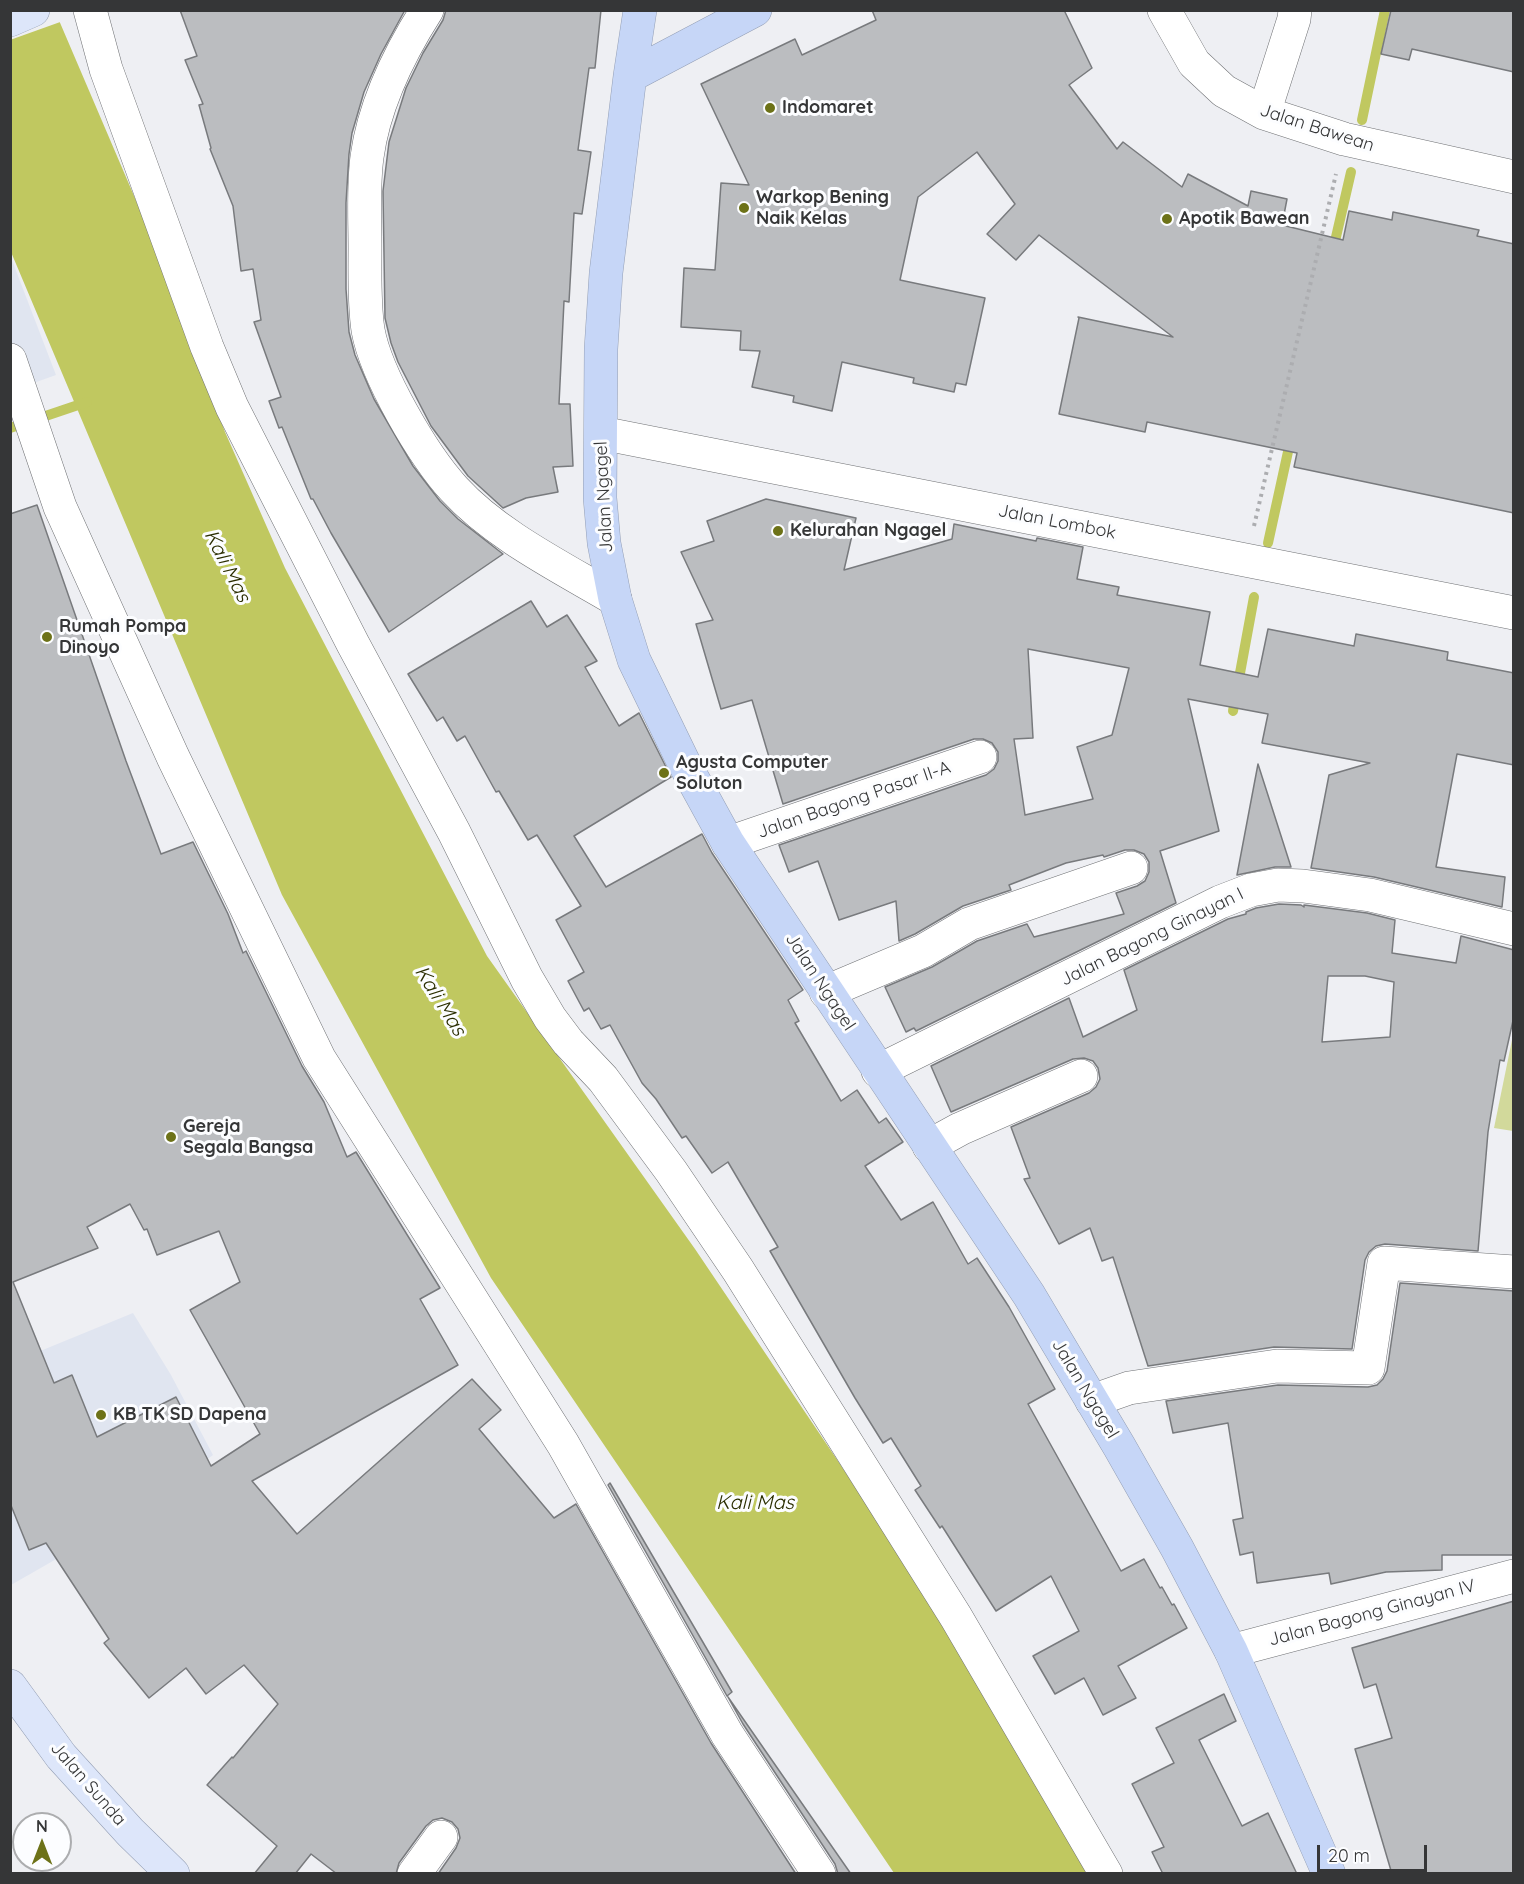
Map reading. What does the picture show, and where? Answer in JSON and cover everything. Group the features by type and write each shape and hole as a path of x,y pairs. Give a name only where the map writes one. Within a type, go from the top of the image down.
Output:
{"highway":[{"name":"Jalan Ngagel","path":"640,10 630,75 606,284 601,349 600,498 604,543 615,599 634,660 656,708 728,843 1029,1295 1177,1548 1231,1651 1329,1874"},
{"path":"630,75 755,10"}],"main road":[{"path":"10,20 33,10"},
{"name":"Jalan Sunda","path":"10,1686 61,1756 130,1832 173,1874"}],"street":[{"path":"90,10 106,69 207,347 232,407 353,644 454,832 527,979 550,1018 568,1042 603,1079 699,1210 738,1270 956,1617 1106,1874"},
{"path":"427,10 392,73 375,121 367,156 364,215 369,331 387,382 403,412 427,453 455,490 494,524 615,599"},
{"name":"Jalan Bawean","path":"1164,10 1194,63 1224,91 1264,113 1344,140 1514,177"},
{"path":"1264,113 1294,19 1294,10"},
{"path":"10,360 60,507 173,757 319,1058 563,1444 727,1734 819,1874"},
{"name":"Jalan Lombok","path":"601,433 1514,613"},
{"name":"Jalan Bagong Pasar II-A","path":"728,843 980,757"},
{"path":"826,992 923,951 969,924 1131,868"},
{"name":"Jalan Bagong Ginayan I","path":"878,1071 1220,902 1251,890 1278,885 1337,889 1514,929"},
{"path":"929,1146 960,1129 1082,1076"},
{"path":"1092,1401 1129,1388 1277,1366 1368,1368 1384,1263 1514,1272"},
{"name":"Jalan Bagong Ginayan IV","path":"1231,1651 1514,1576"},
{"path":"414,1874 441,1837"}],"path":[{"path":"1247,559 1344,140"}],"shaded area":[{"path":"10,255 56,375 11,391 10,391"},
{"path":"1513,1035 1514,1131 1494,1128"},
{"name":"KB TK SD Dapena","path":"133,1313 171,1375 213,1455 133,1515 11,1585 11,1363"}],"water":[{"name":"Kali Mas","path":"10,11 55,11 164,266 225,432 285,568 487,956 695,1249 840,1464 943,1623 1089,1873 894,1873 491,1278 282,895 11,252"}],"pier":[{"path":"59,10 63,21 10,40 11,11"}],"building":[{"path":"180,10 405,10 364,92 352,133 346,203 346,289 349,332 355,355 374,399 413,466 440,501 458,519 503,554 389,632 311,499 269,401 281,397 254,322 261,320 253,269 241,271 233,206 210,149 199,105 203,104 185,60 197,56"},
{"path":"446,10 601,10 595,68 589,68 578,150 591,152 582,214 574,213 569,302 564,301 559,404 570,404 573,466 553,467 558,492 526,498 503,508 468,476 431,426 398,362 385,318 383,191 389,142 406,88 443,20"},
{"path":"872,10 1064,10 1092,68 1069,85 1117,149 1123,142 1182,187 1188,174 1248,206 1251,191 1287,199 1282,225 1343,240 1349,211 1392,220 1393,212 1479,230 1477,236 1514,244 1514,513 1294,467 1297,453 1147,422 1145,432 1059,414 1078,317 1173,337 1039,235 1016,260 987,234 1015,204 977,152 918,197 900,280 985,298 966,385 956,383 954,392 913,383 914,378 842,362 832,411 793,402 794,396 752,387 760,351 740,350 741,331 681,327 684,268 715,270 721,183 749,185 701,84 795,39 802,55 876,20"},
{"path":"1391,10 1514,10 1514,72 1412,49 1409,60 1381,54"},
{"path":"766,499 856,518 844,570 952,539 954,524 1036,541 1037,538 1083,547 1077,579 1119,587 1117,595 1210,612 1200,665 1258,677 1268,629 1354,646 1356,634 1448,652 1447,660 1514,673 1514,765 1457,754 1436,867 1505,877 1502,907 1374,877 1311,868 1329,775 1370,763 1262,743 1268,714 1188,699 1219,831 1160,851 1176,903 916,1031 914,1028 906,1032 885,987 932,967 977,941 1027,924 1034,937 1124,914 1116,893 1145,881 1149,872 1149,862 1144,854 1134,850 1125,850 1104,857 1103,855 1066,863 1009,885 1011,890 963,906 899,941 896,901 839,920 818,861 789,872 779,845 986,775 994,769 998,761 998,752 992,743 983,739 974,739 783,804 752,700 721,709 696,624 713,620 681,552 714,541 707,521","holes":["1028,649 1129,668 1112,735 1077,747 1093,799 1025,815 1014,739 1033,738"]},
{"path":"37,505 126,761 161,854 193,842 228,914 243,953 246,951 302,1066 324,1102 347,1157 356,1152 440,1288 420,1299 458,1365 252,1481 297,1534 472,1379 501,1410 479,1429 554,1518 576,1504 711,1743 796,1874 438,1874 456,1848 460,1838 458,1829 452,1822 442,1818 433,1820 426,1826 399,1863 396,1874 337,1874 311,1854 295,1874 254,1874 277,1846 207,1785 278,1704 244,1665 206,1694 186,1668 149,1698 104,1643 109,1639 46,1543 29,1550 10,1503 10,514","holes":["130,1204 144,1230 147,1229 157,1255 219,1231 240,1282 190,1310 260,1434 211,1466 176,1397 97,1437 72,1375 54,1383 13,1282 98,1248 87,1227"]},
{"path":"531,601 547,627 567,615 597,661 585,667 619,726 639,713 671,777 574,836 606,887 702,834 712,853 803,990 788,1000 799,1021 795,1023 841,1101 857,1090 879,1123 886,1118 903,1142 865,1166 901,1220 933,1202 968,1264 977,1258 1009,1307 1055,1389 1028,1404 1121,1571 1144,1559 1160,1588 1162,1587 1172,1605 1174,1604 1187,1628 1118,1666 1136,1698 1103,1715 1084,1678 1055,1694 1033,1656 1079,1631 1051,1576 996,1611 942,1526 940,1528 915,1490 921,1486 891,1438 883,1443 855,1398 770,1251 778,1247 728,1162 712,1173 686,1136 682,1138 656,1099 642,1083 610,1025 601,1029 589,1008 584,1011 568,981 584,972 556,920 581,906 537,835 528,840 499,791 496,792 465,736 457,741 443,717 437,721 408,674"},
{"path":"1258,764 1291,867 1275,867 1237,875"},
{"path":"1279,904 1304,907 1304,905 1367,913 1395,920 1392,953 1456,963 1461,936 1514,950 1514,1016 1504,1061 1500,1060 1488,1132 1478,1251 1385,1244 1376,1246 1365,1260 1352,1349 1274,1347 1148,1366 1113,1257 1102,1261 1090,1228 1059,1244 1024,1179 1030,1178 1011,1127 1089,1093 1100,1079 1098,1068 1093,1061 1084,1058 1073,1059 951,1112 931,1066 1069,998 1083,1037 1137,1010 1124,970 1228,919 1246,914 1256,908","holes":["1328,976 1365,976 1394,982 1390,1037 1322,1042"]},
{"path":"1400,1283 1514,1291 1514,1555 1442,1555 1442,1570 1386,1572 1331,1584 1329,1573 1257,1583 1253,1552 1240,1555 1233,1520 1243,1518 1228,1423 1173,1433 1166,1401 1278,1385 1368,1387 1377,1385 1387,1371"},
{"path":"610,1483 732,1692 727,1696 608,1485"},
{"path":"1514,1601 1514,1874 1392,1874 1355,1749 1392,1738 1376,1684 1364,1688 1352,1648"},
{"path":"1224,1694 1236,1721 1199,1740 1242,1826 1268,1813 1297,1874 1163,1874 1152,1852 1164,1847 1132,1784 1174,1763 1156,1728"},
{"path":"728,1697 851,1874 838,1874 835,1864 743,1724"}],"waterway":[{"path":"1362,120 1385,10"},
{"path":"1333,250 1351,172"},
{"path":"10,428 87,402"},
{"path":"1268,543 1291,438"},
{"path":"1233,711 1254,597"}],"place":[{"name":"Indomaret","path":"770,108"},
{"name":"Warkop Bening Naik Kelas","path":"744,208"},
{"name":"Apotik Bawean","path":"1167,219"},
{"name":"Kelurahan Ngagel","path":"778,531"},
{"name":"Rumah Pompa Dinoyo","path":"47,637"},
{"name":"Agusta Computer Soluton","path":"664,773"},
{"name":"Gereja Segala Bangsa","path":"171,1137"},
{"name":"KB TK SD Dapena","path":"101,1415"}]}
